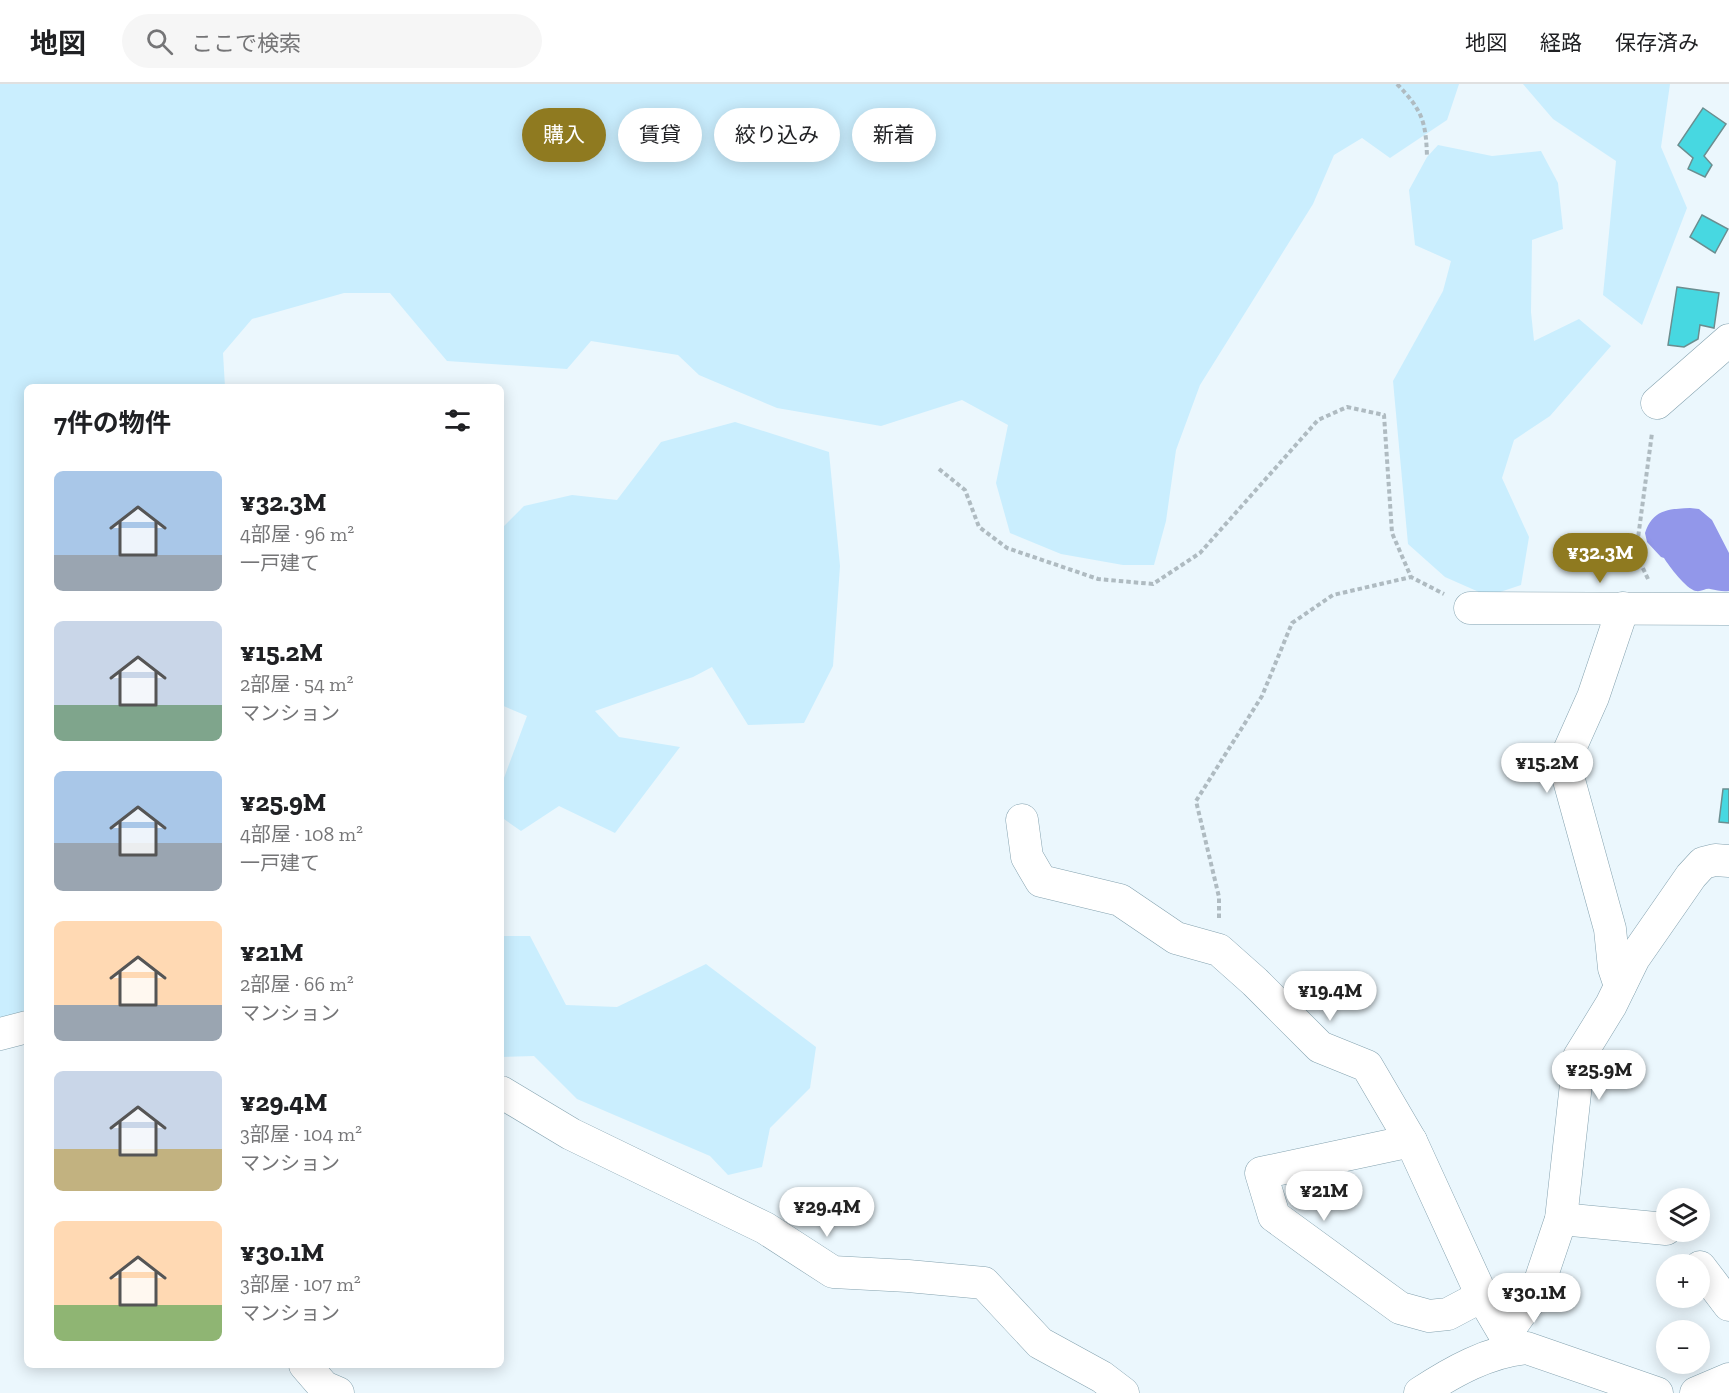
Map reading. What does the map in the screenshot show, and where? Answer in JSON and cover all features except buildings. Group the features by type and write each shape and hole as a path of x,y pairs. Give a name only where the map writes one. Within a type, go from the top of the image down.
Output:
{"street":[{"path":"1657,403 1729,340"},
{"path":"1470,608 1729,609"},
{"path":"1620,986 1614,968 1607,919 1564,762 1593,697 1623,608"},
{"path":"1022,820 1027,857 1041,881 1120,900 1176,938 1220,950 1320,1047 1367,1066 1412,1141 1505,1342 1656,1393"},
{"path":"1420,1393 1505,1342 1537,1290 1561,1219 1580,1057 1634,958 1691,876 1703,863 1715,860 1729,861"},
{"path":"0,1034 24,1028"},
{"path":"504,1094 571,1134 765,1228 833,1272 984,1283 1041,1343 1101,1377 1123,1393"},
{"path":"1412,1141 1261,1173 1274,1216 1400,1308 1429,1316 1448,1314 1482,1296"},
{"path":"1561,1219 1656,1228"},
{"path":"1680,1242 1689,1254"},
{"path":"1710,1280 1729,1305"},
{"path":"308,1368 324,1387 338,1393"},
{"path":"1696,1393 1729,1379"}],"path":[{"path":"1396,84 1418,108 1426,134 1426,157"},
{"path":"1657,403 1638,538 1640,562 1650,583 1657,608"},
{"path":"939,469 965,490 979,527 1007,548 1098,579 1153,584 1200,553 1317,420 1347,407 1384,415 1392,533 1411,577 1470,608"},
{"path":"1220,950 1219,897 1196,801 1262,696 1292,623 1333,595 1411,577"}],"shaded area":[{"path":"0,84 1459,84 1447,120 1390,158 1362,138 1334,155 1313,204 1200,385 1176,450 1166,521 1154,565 1123,565 1061,554 1010,533 996,483 1008,425 962,400 881,426 777,408 699,375 678,355 591,341 567,369 447,361 390,293 344,293 252,319 223,353 225,384 24,384 24,1015 0,1026"},
{"path":"1523,84 1670,84 1661,147 1687,208 1642,325 1603,295 1616,161 1553,119"},
{"path":"1438,145 1492,156 1541,151 1558,183 1563,229 1532,240 1531,312 1534,341 1579,319 1611,346 1550,416 1514,440 1502,478 1529,537 1521,585 1488,596 1445,577 1408,544 1393,381 1443,291 1451,261 1415,245 1409,190 1427,157"},
{"path":"735,422 829,452 840,566 833,666 804,723 748,725 712,667 693,677 595,711 619,737 680,747 615,833 559,806 521,831 504,819 504,778 527,716 504,706 504,526 524,506 572,495 617,500 661,442"},
{"path":"504,936 530,936 566,1005 617,1007 706,964 816,1047 810,1088 770,1128 762,1167 728,1175 710,1156 577,1099 534,1056 504,1057"}],"water":[{"path":"1699,509 1712,520 1729,553 1729,591 1692,589 1647,542 1645,533 1648,525 1657,515 1668,510"}]}
